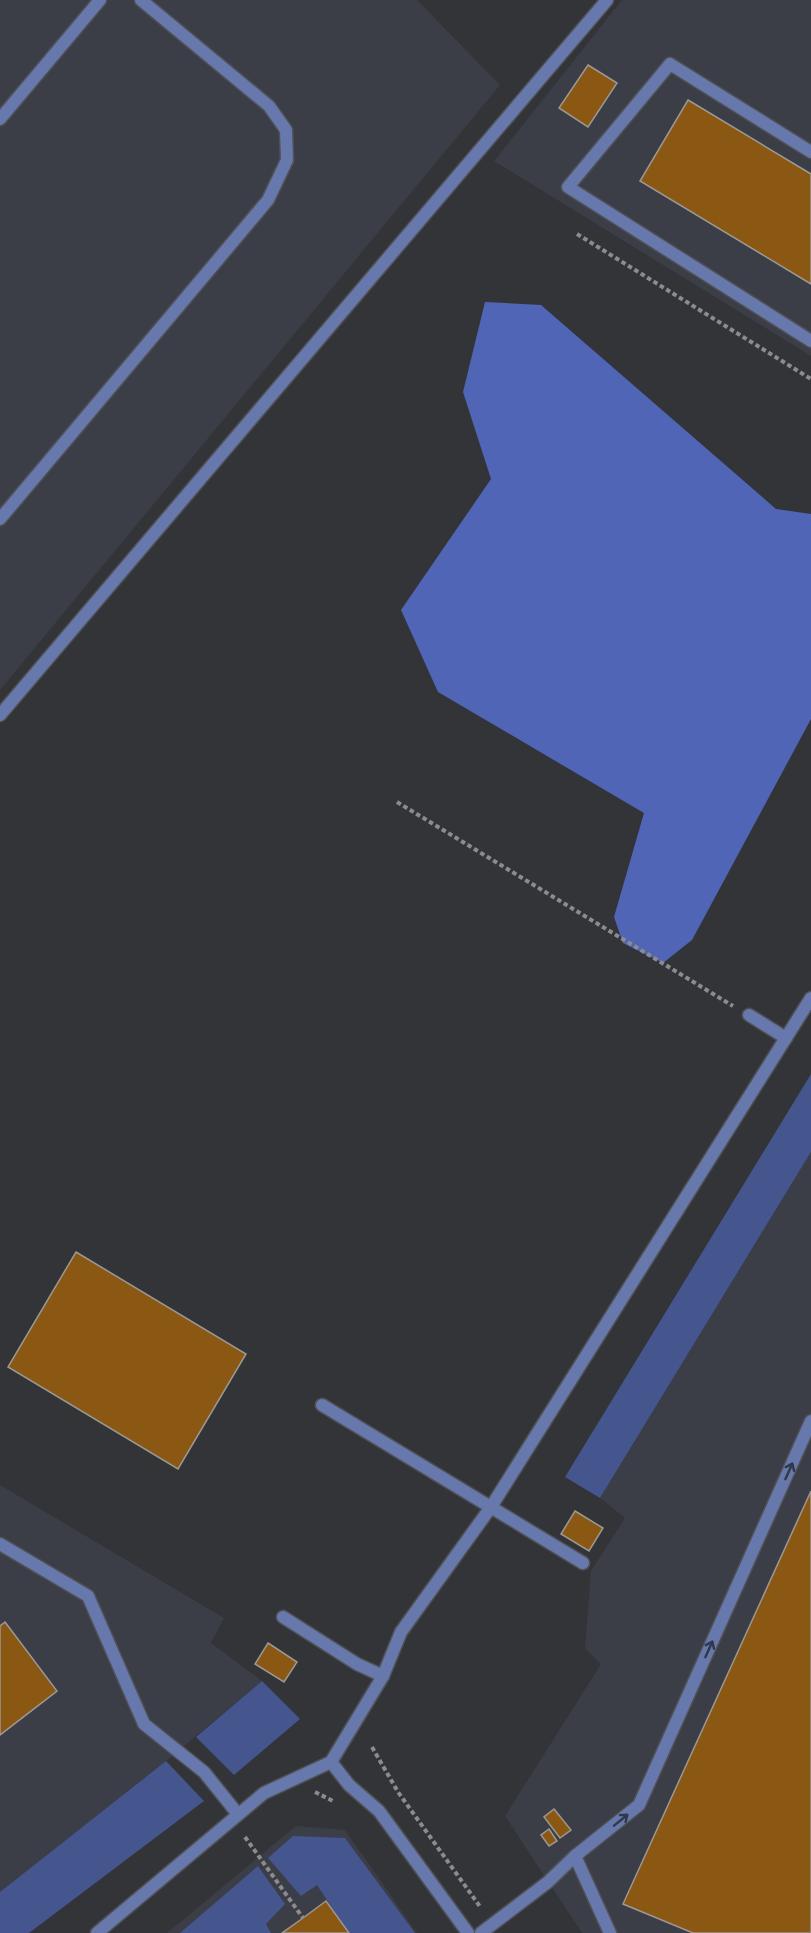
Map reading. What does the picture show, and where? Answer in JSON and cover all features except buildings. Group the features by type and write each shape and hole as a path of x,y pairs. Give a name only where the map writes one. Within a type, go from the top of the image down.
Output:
{"lane":[{"path":"0,119 100,0"},
{"path":"0,519 268,200 287,160 286,129 269,106 141,0"},
{"path":"0,715 607,0"},
{"path":"811,152 670,64 568,187 811,340"},
{"path":"97,1933 237,1813 264,1793 331,1762 382,1676 401,1632 491,1507 811,998"},
{"path":"749,1015 786,1038"},
{"path":"322,1405 584,1563"},
{"path":"481,1933 548,1882 575,1856 639,1805 811,1420"},
{"path":"0,1544 88,1596 144,1724 204,1772 237,1813"},
{"path":"283,1617 357,1664 382,1676"},
{"path":"331,1762 349,1785 378,1811 468,1933"},
{"path":"575,1856 610,1933"}],"path":[{"path":"577,234 811,379"},
{"path":"397,802 749,1015"},
{"path":"372,1747 398,1792 492,1923"},
{"path":"245,1837 303,1918"}],"shaded area":[{"path":"0,0 417,0 500,85 0,690"},
{"path":"622,0 811,0 811,356 494,161"},
{"path":"485,302 541,305 776,509 811,514 811,719 692,940 663,963 623,943 614,917 644,813 438,692 401,610 491,479 463,392"},
{"path":"811,1074 811,1152 600,1498 565,1477"},
{"path":"811,1152 811,1933 582,1933 505,1816 601,1664 585,1648 591,1571 625,1518 600,1498"},
{"path":"0,1485 224,1618 211,1643 262,1681 166,1761 0,1892"},
{"path":"262,1681 300,1719 234,1775 196,1737"},
{"path":"166,1761 204,1801 29,1933 0,1933 0,1892"},
{"path":"296,1826 345,1830 417,1933 167,1933"},
{"path":"293,1836 345,1838 415,1933 349,1933 317,1885 301,1896 268,1858"},
{"path":"258,1866 285,1904 266,1924 271,1933 180,1933"}]}
